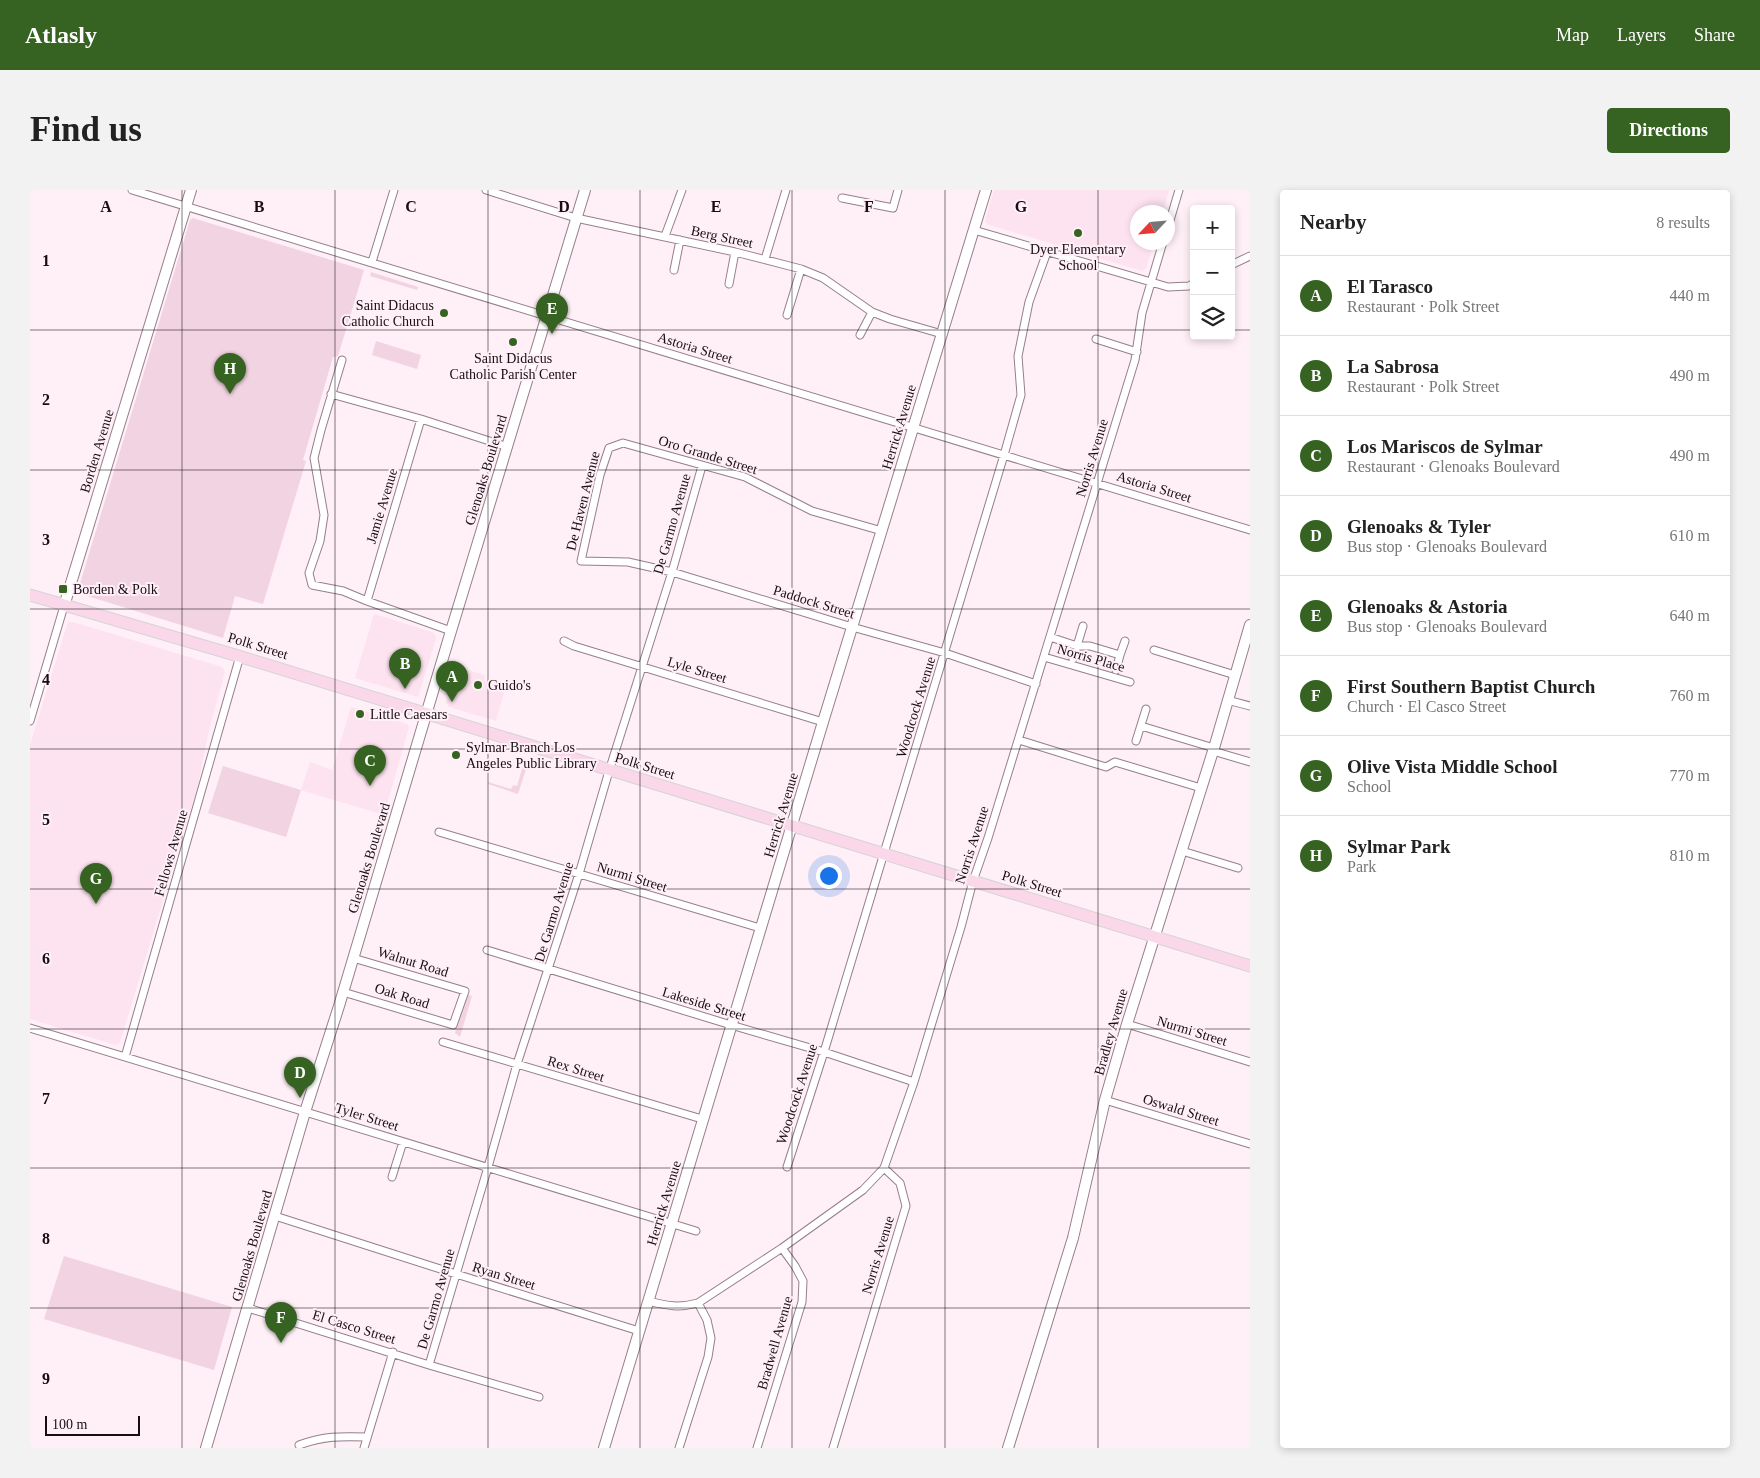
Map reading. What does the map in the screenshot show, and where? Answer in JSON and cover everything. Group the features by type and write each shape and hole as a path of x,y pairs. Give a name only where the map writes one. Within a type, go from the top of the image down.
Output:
{"main road":[{"name":"Polk Street","path":"30,595 240,656 609,771 792,825 1250,966"}],"street":[{"name":"Astoria Street","path":"132,190 186,208 372,262 913,429 1250,530"},
{"name":"Borden Avenue","path":"30,721 191,190"},
{"path":"372,262 394,190"},
{"name":"Berg Street","path":"486,190 576,218 665,236 801,269 823,278 872,312 942,334"},
{"name":"Glenoaks Boulevard","path":"206,1448 305,1112 354,958 585,190"},
{"path":"665,236 682,190"},
{"path":"765,259 786,190"},
{"path":"842,198 893,208 898,190"},
{"name":"Herrick Avenue","path":"604,1448 702,1119 986,190"},
{"path":"1175,205 1179,190"},
{"path":"974,230 1151,283 1168,287 1190,285"},
{"path":"674,270 680,240"},
{"name":"Norris Avenue","path":"833,1448 906,1206 900,1183 884,1168 914,1082 961,928 973,881 1019,740 1137,352 1142,313 1161,250"},
{"path":"729,284 735,252"},
{"name":"Woodcock Avenue","path":"787,1167 824,1052 1004,456 1021,395 1018,356 1029,302 1047,252"},
{"path":"1235,263 1250,256"},
{"path":"786,315 801,269"},
{"path":"860,335 872,312"},
{"path":"1096,339 1137,352"},
{"path":"342,360 314,458 324,515 320,541 309,573 312,585 343,591 451,631"},
{"path":"331,394 508,446"},
{"name":"Jamie Avenue","path":"367,601 421,419"},
{"name":"Oro Grande Street","path":"609,448 623,443 745,477 812,511 882,531"},
{"name":"De Haven Avenue","path":"581,561 600,476 609,448"},
{"name":"De Garmo Avenue","path":"429,1365 518,1064 580,874 609,771 672,572 702,466"},
{"name":"Paddock Street","path":"581,561 628,562 672,572 852,627 945,653 1036,684"},
{"name":"Bradley Avenue","path":"1008,1448 1073,1238 1106,1100 1127,1024 1214,750 1250,625"},
{"path":"1073,659 1083,626"},
{"path":"1050,637 1077,646 1090,646 1120,655"},
{"name":"Lyle Street","path":"564,641 574,646 823,722"},
{"path":"1116,670 1125,641"},
{"path":"1154,650 1235,675"},
{"name":"Fellows Avenue","path":"125,1057 240,656"},
{"name":"Norris Place","path":"1044,657 1130,682"},
{"path":"1227,700 1250,706"},
{"path":"1136,741 1146,709"},
{"path":"1141,726 1250,762"},
{"path":"1019,740 1106,767 1115,762 1201,788"},
{"name":"Nurmi Street","path":"439,832 760,928"},
{"path":"1182,850 1238,868"},
{"name":"Lakeside Street","path":"487,950 824,1052 914,1082"},
{"name":"Walnut Road","path":"354,958 465,991 453,1024"},
{"name":"Oak Road","path":"343,992 453,1024"},
{"name":"Nurmi Street","path":"1127,1024 1250,1062"},
{"name":"Tyler Street","path":"30,1028 696,1230"},
{"name":"Rex Street","path":"443,1042 702,1119"},
{"name":"Oswald Street","path":"1106,1100 1250,1144"},
{"path":"392,1177 403,1142"},
{"path":"648,1301 667,1306 684,1307 698,1303 782,1248 863,1190 884,1168"},
{"name":"Ryan Street","path":"275,1216 640,1331"},
{"name":"Bradwell Avenue","path":"757,1448 802,1302 803,1281 796,1266 782,1248"},
{"path":"679,1448 708,1356 711,1338 707,1320 698,1303"},
{"name":"El Casco Street","path":"248,1308 393,1352 429,1365 539,1397"},
{"path":"364,1448 393,1352"},
{"path":"298,1445 318,1439 340,1436 367,1438"}],"shaded area":[{"name":"Dyer Elementary School","path":"994,190 1169,190 1165,205 1130,205 1130,250 1152,250 1146,268 1142,271 987,224 985,221"},
{"path":"193,218 364,270 338,356 333,357 303,460 306,461 263,604 235,596 223,638 81,594 78,590 190,220"},
{"path":"371,272 418,287 417,290 370,276"},
{"path":"376,341 421,355 417,369 372,355"},
{"path":"374,614 435,634 436,639 418,697 355,678"},
{"path":"69,622 222,667 225,672 208,734 198,785 120,1042 116,1045 30,1019 30,745"},
{"path":"453,666 485,675 484,681 505,689 496,721 449,707 446,702 448,696 444,695 444,691"},
{"path":"351,707 407,724 409,727 384,815 301,790 310,762 332,770"},
{"path":"524,762 528,763 518,794 488,784 488,782 511,789 513,785 517,786"},
{"path":"223,766 301,790 286,837 208,813"},
{"path":"466,994 472,996 460,1037 455,1033"},
{"path":"64,1256 232,1307 214,1370 44,1319"}],"place":[{"name":"Dyer Elementary School","path":"1078,233"},
{"name":"Saint Didacus Catholic Church","path":"444,313"},
{"name":"Glenoaks & Astoria","path":"552,334"},
{"name":"Saint Didacus Catholic Parish Center","path":"513,342"},
{"name":"Sylmar Park","path":"230,394"},
{"name":"Borden & Polk","path":"63,589"},
{"name":"Guido's","path":"478,685"},
{"name":"La Sabrosa","path":"405,689"},
{"name":"El Tarasco","path":"452,702"},
{"name":"Little Caesars","path":"360,714"},
{"name":"Sylmar Branch Los Angeles Public Library","path":"456,755"},
{"name":"Los Mariscos de Sylmar","path":"370,786"},
{"name":"Olive Vista Middle School","path":"96,904"},
{"name":"Glenoaks & Tyler","path":"300,1098"},
{"name":"First Southern Baptist Church","path":"281,1343"}]}
